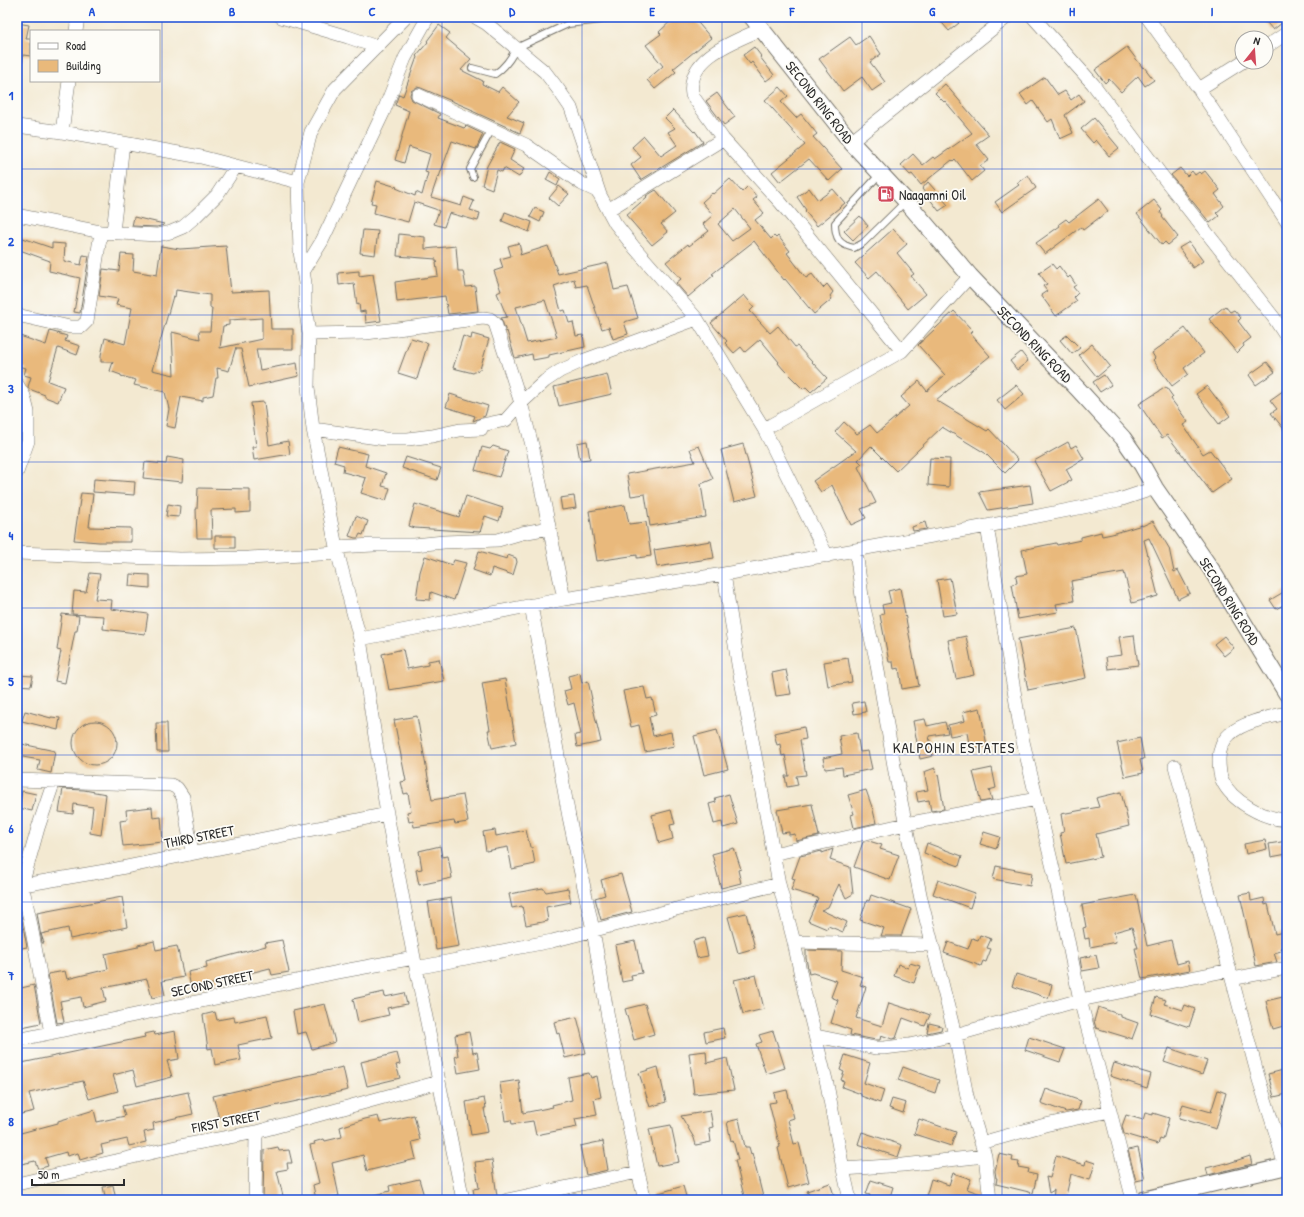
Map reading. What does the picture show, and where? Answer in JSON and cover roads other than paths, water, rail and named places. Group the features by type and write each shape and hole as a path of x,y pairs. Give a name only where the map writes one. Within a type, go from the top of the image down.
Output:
{"street":[{"path":"76,30 78,17"},
{"path":"281,17 377,47"},
{"path":"406,17 335,89 311,132 298,182 300,252 309,334 308,387 313,429 337,550 360,639 386,814 463,1200"},
{"path":"303,272 322,241 382,113 405,58 428,17"},
{"path":"475,17 487,24 545,72 571,108 599,192 615,223 633,246 697,319 764,429 827,556"},
{"path":"1033,17 1093,84 1159,172 1274,318 1287,338"},
{"path":"1147,17 1200,89 1287,222"},
{"path":"851,142 1005,18"},
{"path":"757,23 702,62 695,73 691,86 692,95 723,139 781,203 902,352"},
{"name":"SECOND RING ROAD","path":"757,23 851,142 906,201 970,276 1078,389 1122,438 1142,465 1155,488 1211,569 1287,694"},
{"path":"1274,42 1287,33"},
{"path":"1200,89 1234,67"},
{"path":"62,132 69,82"},
{"path":"418,94 526,145 582,184 599,192"},
{"path":"17,126 62,132 201,157 298,182"},
{"path":"608,210 723,139"},
{"path":"17,314 70,327 81,327 87,321 107,232 123,143"},
{"path":"17,215 107,232 158,236 184,227 217,195 236,166"},
{"path":"764,429 902,352 970,276"},
{"path":"309,334 366,333 483,318 490,319 495,323 534,449 564,599"},
{"path":"313,429 385,439 408,439 460,430 481,429 482,425 506,420 521,403 545,381 560,371 582,361 697,319"},
{"path":"17,384 24,396 28,412 28,441 20,457 17,472"},
{"path":"360,639 564,599 724,574 856,551 1119,500 1155,488"},
{"path":"987,526 1021,733 1056,881 1080,1000 1133,1200"},
{"path":"17,553 180,559 250,558 374,545 414,545 444,542 498,540 522,533 549,528"},
{"path":"856,551 864,604 876,659 883,706 921,899 955,1035 967,1096 985,1156 990,1200"},
{"path":"724,574 738,664 779,884 827,1084 850,1200"},
{"path":"531,605 569,817 593,930 611,1035 638,1172 645,1200"},
{"path":"1287,713 1242,726 1230,734 1222,744 1219,754 1219,767 1222,780 1231,793 1244,804 1261,813 1276,820 1287,820"},
{"path":"1143,1200 1286,1167 1259,1080 1175,766"},
{"path":"17,780 171,785 177,788 183,797 192,853"},
{"path":"51,1033 29,915 20,885 54,782"},
{"path":"773,854 906,824 1037,799"},
{"name":"THIRD STREET","path":"20,885 111,870 386,814"},
{"name":"SECOND STREET","path":"17,1040 323,976 552,941 779,884"},
{"path":"794,942 933,945"},
{"path":"816,1036 859,1045 884,1048 910,1045 955,1035 1080,1000 1231,974 1287,968"},
{"name":"FIRST STREET","path":"17,1184 180,1146 256,1132 439,1082"},
{"path":"981,1143 1045,1125 1110,1111"},
{"path":"255,1200 256,1132"},
{"path":"843,1168 903,1165 985,1156"},
{"path":"507,1200 638,1172"}],"lane":[{"path":"472,68 495,74 503,69 512,58 516,48 568,24 601,20 608,17"},
{"path":"473,177 470,169 492,129"},
{"path":"880,173 835,223 835,232 838,239 845,246 854,248 863,243 906,201"}],"place":[{"name":"Naagamni Oil","path":"886,194"}],"district":[{"name":"KALPOHIN ESTATES","path":"954,747"}]}
